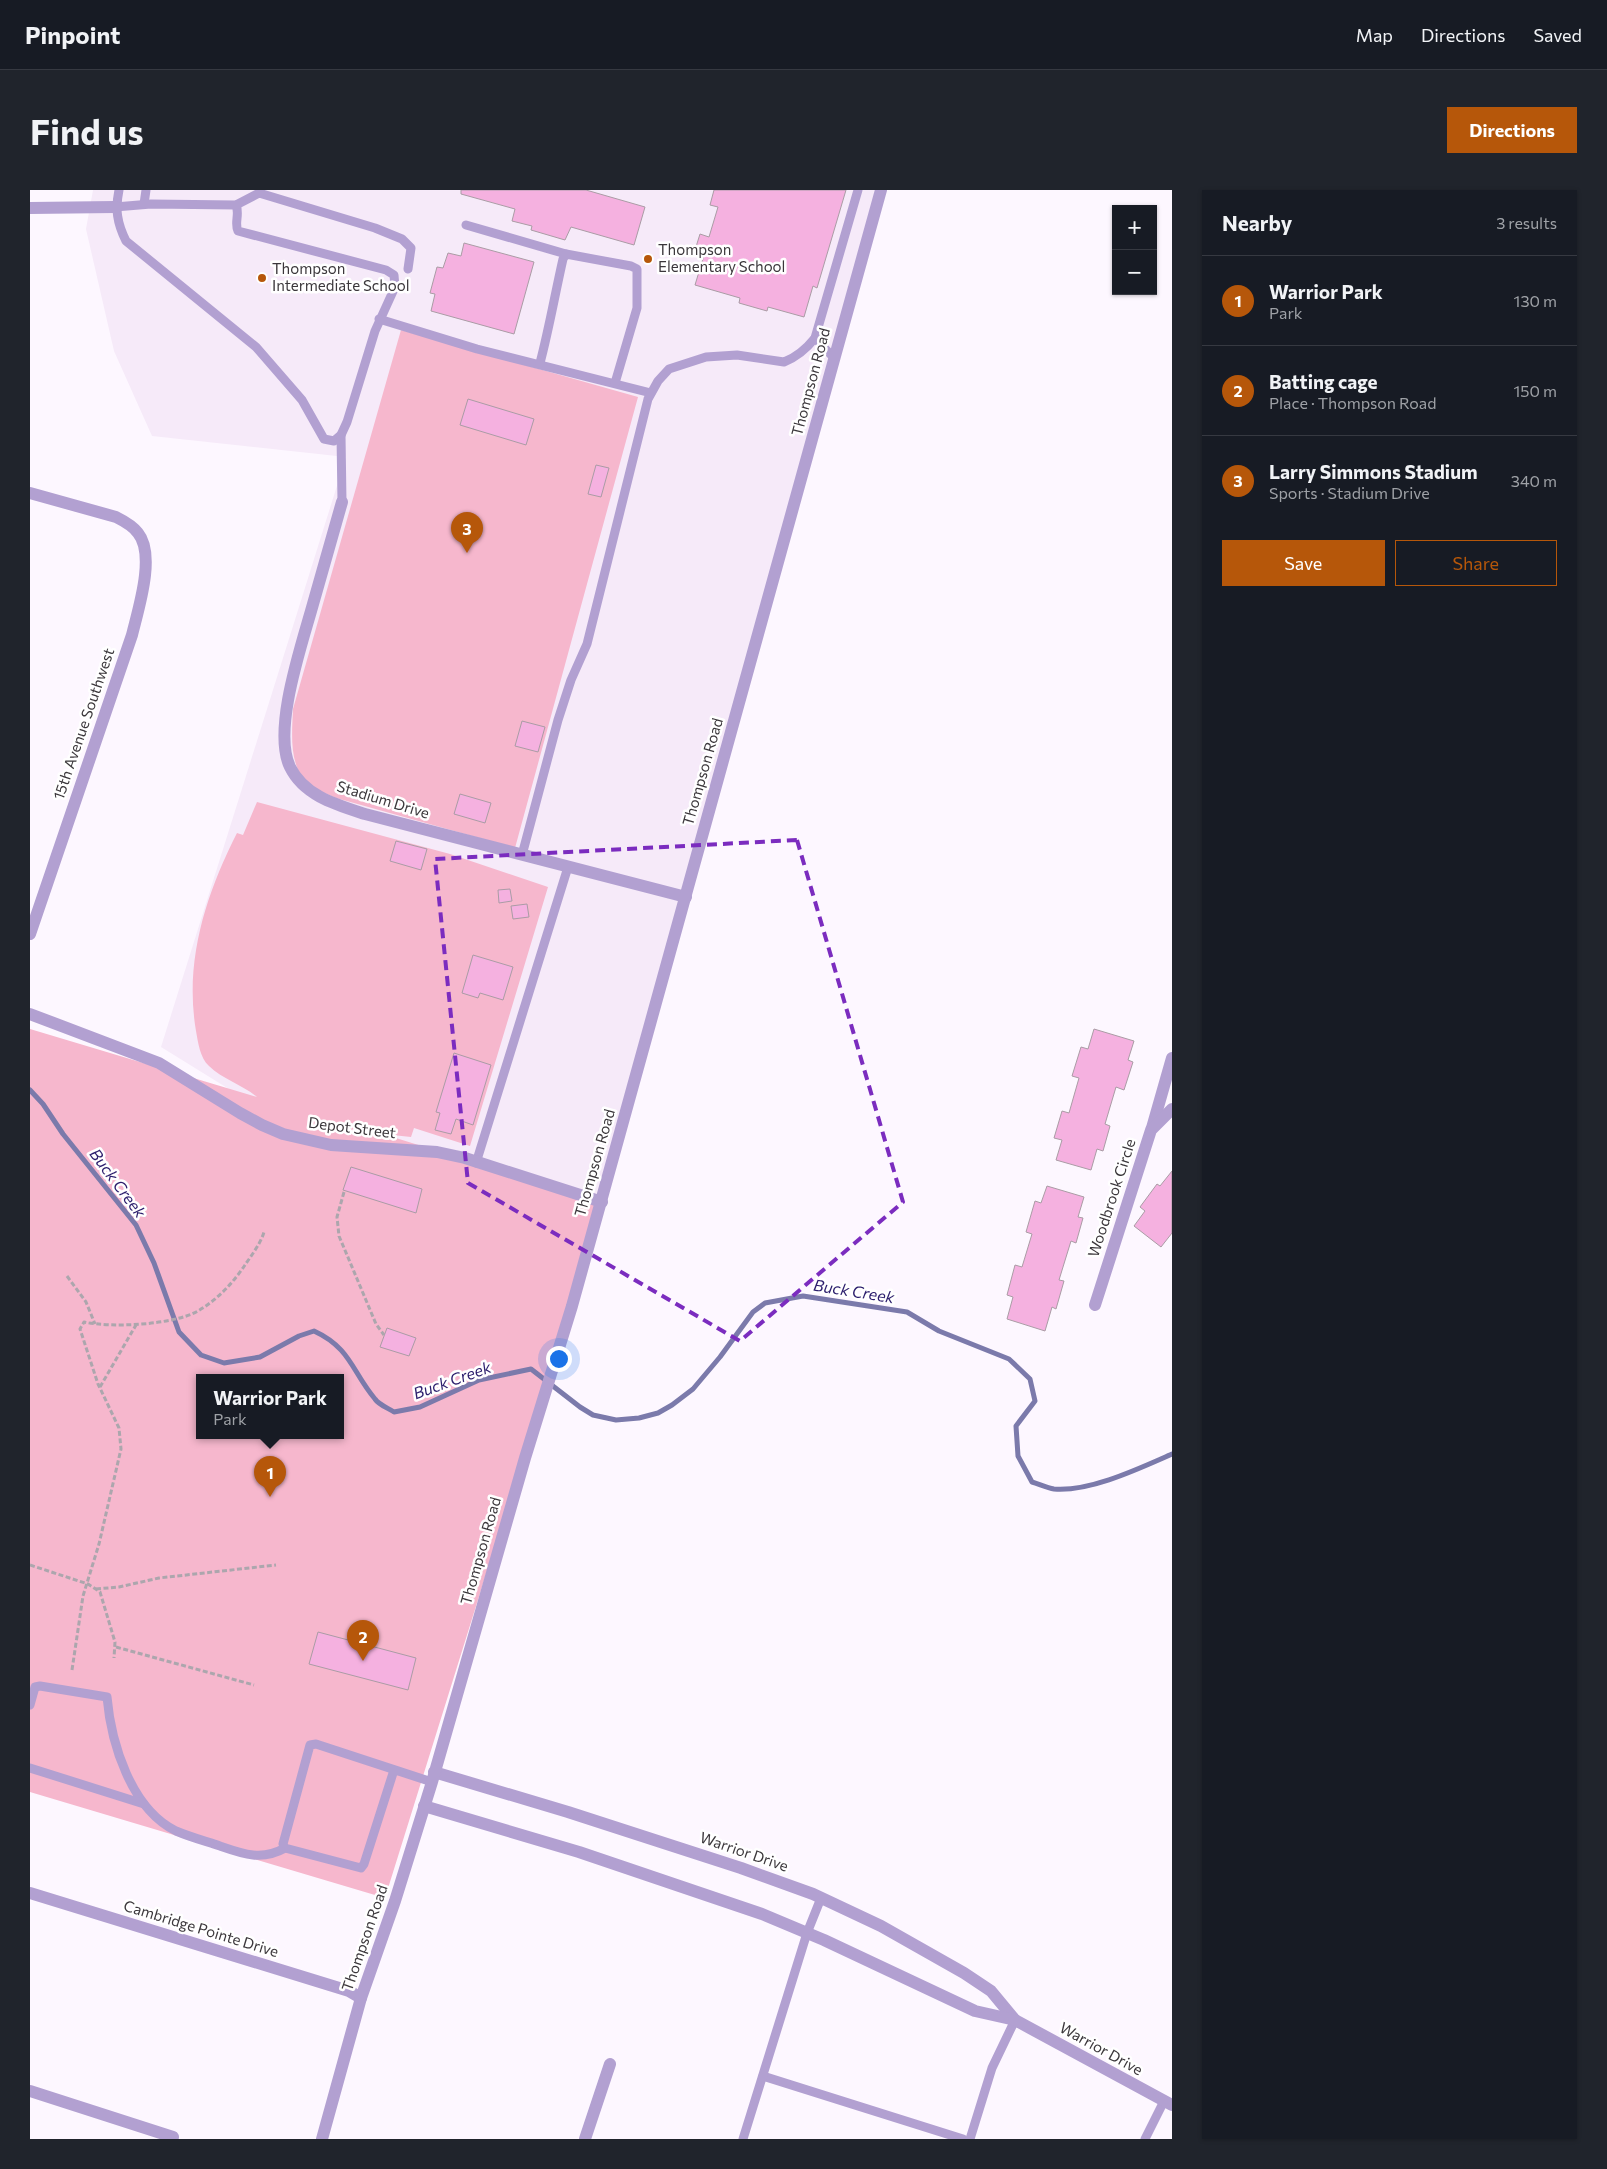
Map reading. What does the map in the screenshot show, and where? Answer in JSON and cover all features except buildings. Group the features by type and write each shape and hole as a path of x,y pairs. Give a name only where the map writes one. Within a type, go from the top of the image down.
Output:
{"street":[{"name":"Thompson Road","path":"322,2139 361,1998 395,1901 433,1777 525,1458 602,1202 881,190"},
{"path":"30,208 115,207"},
{"name":"15th Avenue Southwest","path":"30,493 116,517 130,525 142,538 145,553 145,585 132,634 30,934"},
{"name":"Stadium Drive","path":"342,502 289,698 285,746 291,769 308,790 344,807 686,897"},
{"name":"Depot Street","path":"30,1014 159,1063 262,1126 284,1134 331,1145 437,1152 602,1202"},
{"path":"1151,1130 1172,1058"},
{"name":"Woodbrook Circle","path":"1095,1305 1151,1130 1172,1109"},
{"name":"Warrior Drive","path":"433,1777 568,1812 732,1865 821,1898 881,1926 964,1973 991,1991 1015,2020"},
{"name":"Warrior Drive","path":"424,1806 645,1873 762,1914 975,2011 1015,2020 1168,2103"},
{"name":"Cambridge Pointe Drive","path":"30,1893 349,1991 361,1998"},
{"path":"585,2139 610,2064"},
{"path":"30,2092 173,2137"}],"lane":[{"path":"119,190 115,207 126,241 256,347 302,400 324,439 334,441 341,435 348,422 379,319 395,287 394,275 386,270 238,231 236,228 238,210 236,205"},
{"path":"144,204 146,190"},
{"path":"522,855 568,688 587,644 639,432 651,393 658,381 669,369 706,356 737,355 784,362 808,347 816,338 858,190"},
{"path":"115,207 144,204 236,205 259,192 375,228 402,239 411,248 408,269"},
{"path":"466,225 566,254 623,264 637,270 637,308 615,383"},
{"path":"540,364 562,259 566,254"},
{"path":"379,319 440,338 651,393"},
{"path":"816,338 834,359"},
{"path":"341,435 342,502"},
{"path":"476,1163 568,867"},
{"path":"30,1705 35,1688 40,1686 107,1697 111,1730 118,1751 124,1768 144,1804 161,1822 176,1831 242,1854 263,1856 274,1854 285,1848 361,1868 364,1864 394,1770"},
{"path":"285,1848 283,1844 310,1745 316,1744 394,1770 433,1777"},
{"path":"30,1768 144,1804"},
{"path":"743,2139 806,1933 821,1898"},
{"path":"970,2139 992,2068 1015,2020"},
{"path":"763,2076 963,2139"},
{"path":"1145,2139 1168,2103"}],"path":[{"path":"344,1192 337,1217 339,1236 374,1320 384,1335"},
{"path":"72,1670 83,1596 101,1536 121,1450 119,1428 100,1387 80,1329 84,1322 95,1324 136,1324 163,1320 183,1316 205,1306 228,1288 250,1258 264,1232"},
{"path":"67,1276 86,1302 95,1324"},
{"path":"100,1387 136,1324"},
{"path":"30,1565 88,1584 100,1592 116,1647 114,1658"},
{"path":"96,1589 119,1587 159,1578 276,1565"},
{"path":"116,1647 254,1684"}],"highlighted area":[{"path":"797,840 903,1202 740,1341 468,1183 435,859"}],"shaded area":[{"path":"93,190 881,190 602,1201 263,1110 161,1047 346,457 152,436 114,351 86,229"},
{"path":"401,330 638,397 515,848 336,798 311,786 298,770 295,761 292,740 293,709"},
{"path":"257,802 450,854 548,887 470,1146 414,1128 411,1137 383,1134 602,1202 385,1898 30,1792 30,1029 257,1097 214,1071 206,1063 201,1054 193,1005 193,979 200,929 216,880 237,833 243,835"}],"waterway":[{"name":"Buck Creek","path":"30,1090 43,1104 63,1134 136,1225 154,1263 179,1332 201,1355 224,1363 260,1357 299,1336 314,1331 336,1345 350,1361 367,1389 377,1401 394,1412 420,1407 479,1380 531,1369 593,1415 616,1420 639,1418 658,1413 693,1389 720,1357 753,1312 765,1303 803,1296 907,1312 939,1331 1009,1359 1030,1379 1035,1401 1016,1426 1018,1456 1032,1482 1054,1489 1083,1487 1114,1478 1172,1454"}],"place":[{"name":"Thompson Elementary School","path":"648,259"},
{"name":"Thompson Intermediate School","path":"262,278"},
{"name":"Larry Simmons Stadium","path":"467,553"},
{"name":"Warrior Park","path":"270,1497"},
{"name":"Batting cage","path":"363,1661"}]}
